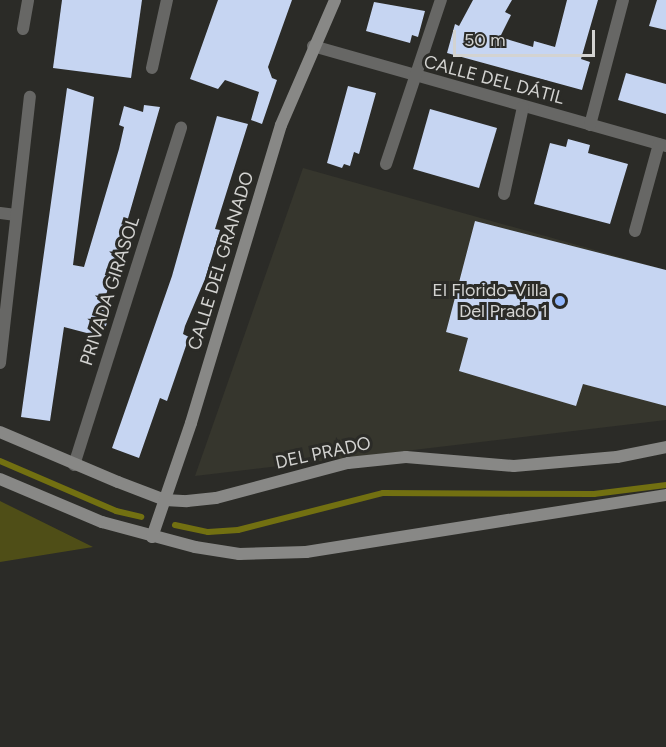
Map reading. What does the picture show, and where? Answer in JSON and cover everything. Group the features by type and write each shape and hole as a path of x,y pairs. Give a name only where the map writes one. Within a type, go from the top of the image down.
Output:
{"main road":[{"name":"CALLE DEL GRANADO","path":"152,537 281,124 312,46 334,0"},
{"name":"DEL PRADO","path":"0,432 74,465 165,500 216,498 348,463 406,457 514,466 562,464 666,447"},
{"path":"0,479 102,522 152,537 239,554 306,552 666,495"}],"street":[{"path":"23,29 28,0"},
{"path":"152,68 167,0"},
{"path":"386,164 413,76 441,0"},
{"path":"590,125 623,0"},
{"name":"CALLE DEL DÁTIL","path":"312,46 662,145"},
{"path":"0,363 30,97"},
{"path":"504,194 523,107"},
{"name":"PRIVADA GIRASOL","path":"74,465 181,128"},
{"path":"635,231 662,145"},
{"path":"0,213 16,215"}],"shaded area":[{"path":"303,168 666,270 666,420 195,476"},
{"path":"0,501 6,504 93,547 0,562"}],"building":[{"path":"62,0 142,0 131,78 53,68"},
{"path":"218,0 292,0 268,67 272,78 277,80 262,124 251,120 259,92 225,80 218,89 190,79"},
{"path":"473,0 512,0 505,12 511,15 500,37 533,47 534,41 555,47 567,0 598,0 581,59 590,62 582,90 447,53 455,24 459,26"},
{"path":"657,0 666,0 666,30 649,26"},
{"path":"374,2 425,11 418,37 412,35 410,43 366,31"},
{"path":"626,73 666,84 666,114 618,100"},
{"path":"348,86 376,93 359,154 354,152 350,166 344,164 342,168 327,163"},
{"path":"67,88 94,97 73,265 84,267 119,149 124,127 119,125 124,106 143,112 144,105 160,107 104,302 112,304 108,320 102,337 64,327 50,421 21,417"},
{"path":"430,109 497,128 479,188 413,169"},
{"path":"217,116 248,124 215,229 220,230 205,279 185,326 183,334 189,337 167,401 160,398 139,458 112,448 172,276"},
{"path":"568,139 590,145 588,153 628,164 610,224 534,204 550,143 566,147"},
{"name":"El Florido-Villa Del Prado 1","path":"475,221 666,270 666,406 583,384 576,406 459,371 468,338 446,332"}],"waterway":[{"path":"0,461 116,511 141,517"},
{"path":"175,525 208,532 238,530 383,493 594,494 666,485"}],"place":[{"name":"El Florido-Villa Del Prado 1","path":"560,301"}]}
